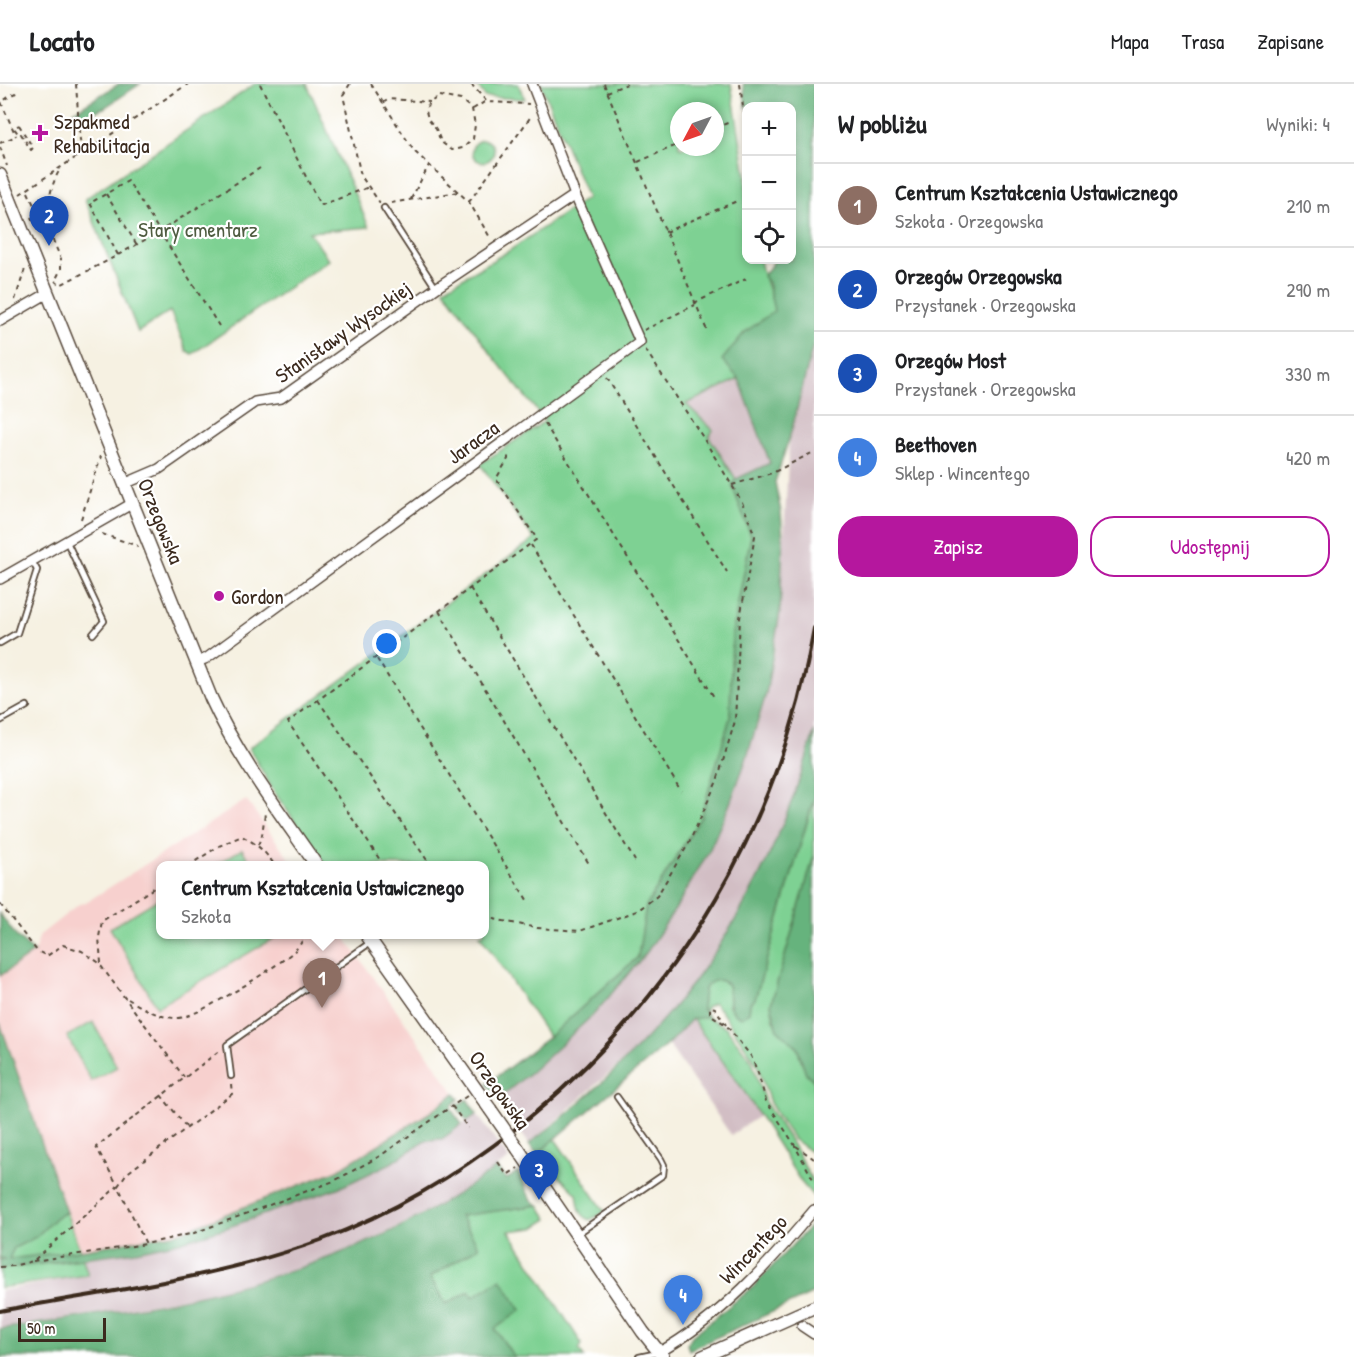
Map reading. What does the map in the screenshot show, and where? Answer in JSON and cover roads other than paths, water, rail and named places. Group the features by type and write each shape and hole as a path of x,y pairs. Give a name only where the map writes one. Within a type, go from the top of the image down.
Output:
{"street":[{"path":"532,84 576,195"},
{"name":"Orzegowska","path":"0,175 196,662 227,733 314,861"},
{"name":"Stanisławy Wysockiej","path":"124,484 159,469 255,402 280,398 436,288 576,195"},
{"name":"Jaracza","path":"196,662 207,658 504,441 638,338 576,195"},
{"path":"0,321 48,293"},
{"path":"0,579 133,503"},
{"name":"Orzegowska","path":"370,939 661,1355"},
{"name":"Wincentego","path":"661,1355 728,1301 814,1210"},
{"path":"702,1357 814,1307"},
{"path":"802,1326 814,1334"}],"lane":[{"path":"384,208 436,288"},
{"path":"66,540 104,621 93,634"},
{"path":"0,643 17,633 37,570 32,561"},
{"path":"0,721 27,706"},
{"path":"231,1076 227,1045 368,939"},
{"path":"577,1234 663,1175 664,1165 661,1159 616,1097"},
{"path":"639,1357 661,1355"}],"railway":[{"path":"0,1311 203,1274 321,1240 377,1216 431,1187 482,1154 530,1117 584,1068 633,1015 677,958 716,898 750,834 777,768 799,699 814,628"}],"place":[{"name":"Szpakmed Rehabilitacja","path":"40,133"},
{"name":"Orzegów Orzegowska","path":"49,246"},
{"name":"Gordon","path":"219,596"},
{"name":"Centrum Kształcenia Ustawicznego","path":"322,1008"},
{"name":"Orzegów Most","path":"539,1200"},
{"name":"Beethoven","path":"683,1325"}],"park label":[{"name":"Stary cmentarz","path":"198,229"}]}
